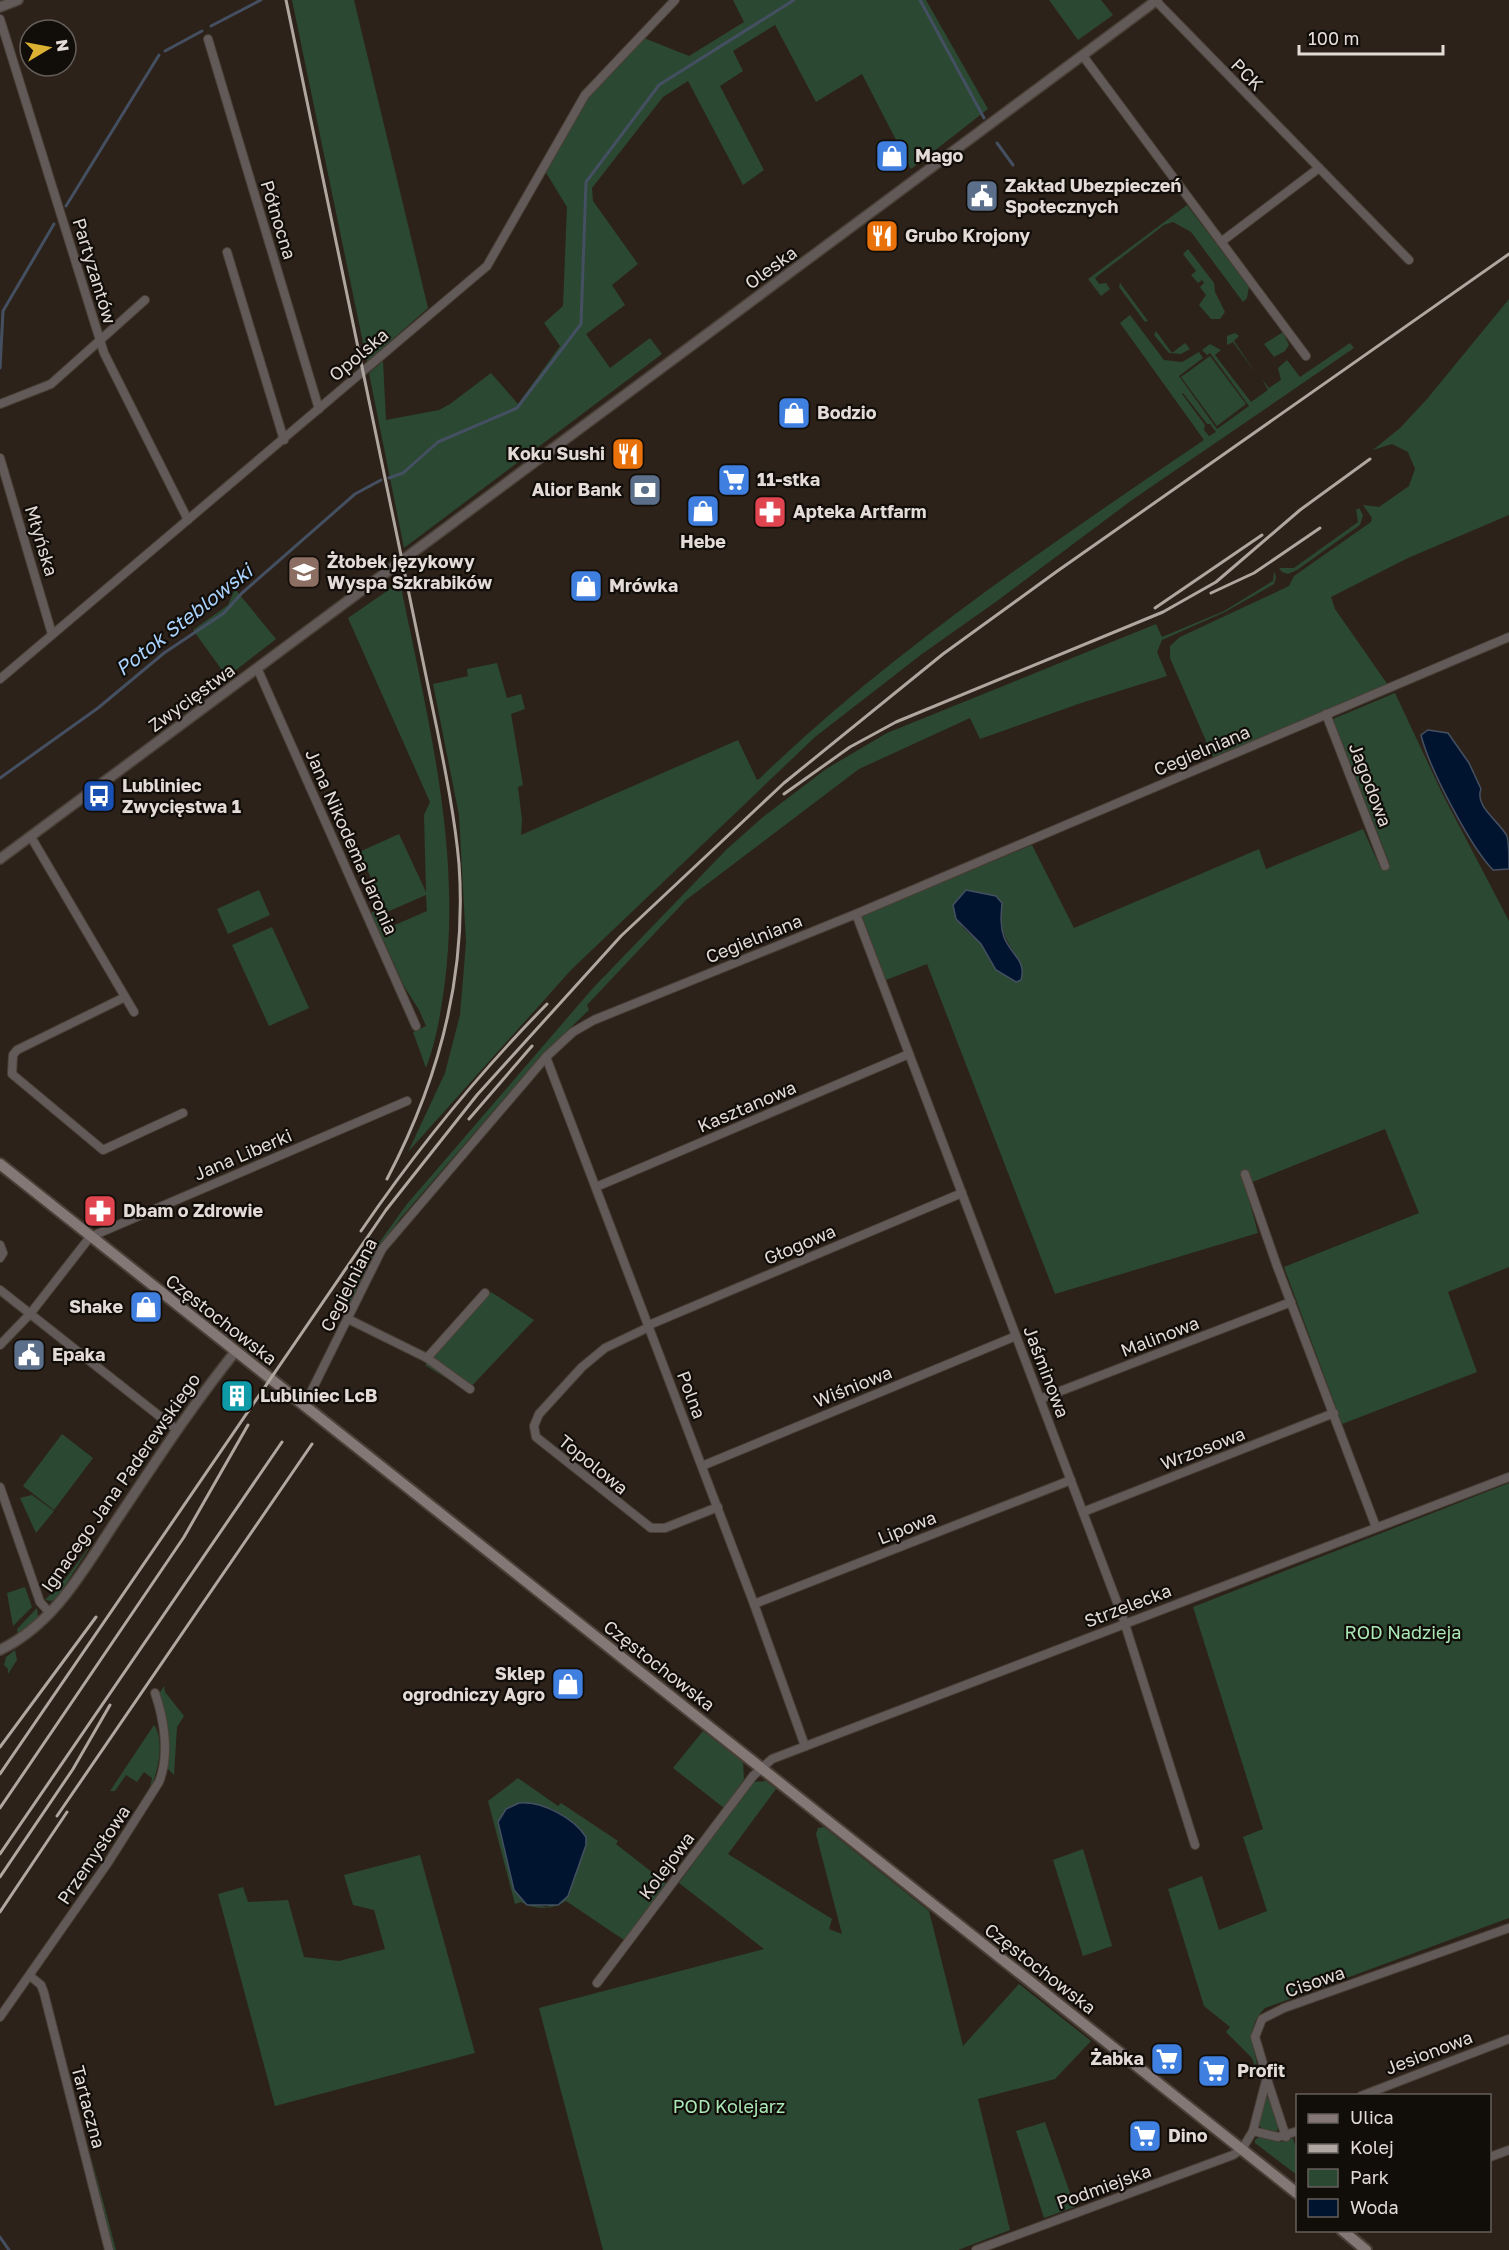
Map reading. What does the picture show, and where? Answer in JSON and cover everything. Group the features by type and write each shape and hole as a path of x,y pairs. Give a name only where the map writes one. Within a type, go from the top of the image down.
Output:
{"main road":[{"name":"Częstochowska","path":"0,1164 1296,2192"},
{"path":"1344,2232 1366,2250"}],"street":[{"path":"0,7 18,0"},
{"name":"Opolska","path":"0,679 284,440 490,262 585,95 675,0"},
{"name":"Oleska","path":"402,561 1156,1"},
{"name":"PCK","path":"1156,1 1409,260"},
{"name":"Partyzantów","path":"0,19 100,341 188,520"},
{"name":"Północna","path":"208,39 320,409"},
{"path":"1083,56 1306,356"},
{"path":"1221,242 1319,168"},
{"path":"227,252 284,440"},
{"path":"0,404 51,384 145,300"},
{"name":"Młyńska","path":"0,458 52,634"},
{"name":"Zwycięstwa","path":"0,859 258,670 402,561"},
{"name":"Cegielniana","path":"304,1406 388,1241 546,1057 573,1032 594,1020 856,914 1509,638"},
{"name":"Jana Nikodema Jaronia","path":"258,670 416,1026"},
{"name":"Jagodowa","path":"1326,714 1385,866"},
{"path":"31,837 134,1012"},
{"name":"Jaśminowa","path":"856,914 1125,1623 1195,1845"},
{"path":"125,997 17,1050 13,1055 12,1074 103,1150 183,1113"},
{"name":"Kasztanowa","path":"596,1187 909,1054"},
{"name":"Polna","path":"546,1057 718,1507 806,1746"},
{"name":"Jana Liberki","path":"90,1237 408,1101"},
{"path":"1245,1174 1376,1527"},
{"name":"Głogowa","path":"649,1326 962,1193"},
{"path":"0,1345 30,1314 90,1237"},
{"path":"0,1245 3,1253 0,1258"},
{"path":"0,1290 177,1430"},
{"path":"427,1358 485,1293"},
{"name":"Malinowa","path":"1040,1399 1291,1302"},
{"path":"348,1319 427,1358 470,1389"},
{"name":"Topolowa","path":"649,1326 605,1348 582,1367 539,1414 534,1426 536,1437 631,1515 651,1528 665,1528 718,1507"},
{"name":"Wiśniowa","path":"702,1466 1016,1336"},
{"name":"Ignacego Jana Paderewskiego","path":"0,1650 28,1632 66,1595 177,1430 235,1352"},
{"name":"Wrzosowa","path":"1083,1512 1334,1413"},
{"name":"Strzelecka","path":"761,1768 775,1757 1509,1477"},
{"name":"Lipowa","path":"754,1604 1071,1479"},
{"path":"0,1487 40,1602 50,1613"},
{"name":"Przemysłowa","path":"0,2017 30,1976 159,1782 163,1769 164,1739 155,1693"},
{"name":"Kolejowa","path":"597,1983 761,1768"},
{"name":"Cisowa","path":"1267,2077 1255,2037 1258,2024 1267,2016 1509,1928"},
{"name":"Tartaczna","path":"30,1976 41,1985 44,1993 109,2250"},
{"name":"Jesionowa","path":"1366,2094 1509,2039"},
{"path":"1242,2149 1253,2131 1267,2077"},
{"path":"1267,2077 1286,2136"},
{"path":"1253,2131 1286,2136 1296,2132"},
{"name":"Podmiejska","path":"976,2250 1221,2160 1242,2149"},
{"path":"1491,2157 1509,2150"}],"green space":[{"path":"292,0 354,0 428,308 367,362"},
{"path":"733,0 926,0 988,109 911,169 862,74 816,102 775,25 733,51 743,71 720,86 764,170 743,185 688,81 663,97 592,188 593,201 638,264 612,285 625,305 586,334 610,368 650,338 662,354 404,548 369,373 383,361 386,420 439,410 491,373 518,404 560,346 544,323 563,306 567,207 545,171 570,123 595,89 644,38 689,56 744,22"},
{"path":"1049,0 1101,0 1113,15 1078,40"},
{"path":"1187,205 1249,287 1247,298 1243,302 1191,232 1173,222 1164,225 1095,278 1099,284 1106,283 1110,289 1101,296 1088,279"},
{"path":"1188,249 1214,283 1215,292 1225,312 1220,319 1211,319 1199,305 1206,295 1200,287 1204,283 1202,280 1198,283 1191,275 1196,271 1183,254"},
{"path":"1120,283 1148,321 1145,322 1119,287"},
{"path":"1509,299 1509,515 1408,558 1331,597 1335,609 1388,685 1213,757 1170,658 1170,646 1180,637 1289,586 1294,576 1371,522 1372,518 1363,505 1379,507 1409,486 1415,469 1408,452 1392,444 1373,450 1400,428 1427,399"},
{"path":"1130,315 1164,360 1182,362 1199,352 1203,358 1179,376 1217,429 1249,406 1210,353 1207,355 1202,350 1210,344 1221,350 1215,355 1251,402 1268,390 1262,379 1269,388 1281,380 1278,368 1287,360 1300,377 1350,343 1354,348 1132,500 922,654 815,737 571,970 408,1152 445,1073 460,1015 466,943 459,815 433,684 468,676 467,669 497,663 507,698 521,694 525,709 511,714 523,785 518,787 522,820 521,835 738,740 757,780 759,779 811,731 919,642 1032,559 1204,440 1120,323","holes":["1183,393 1207,424 1210,424 1216,432 1209,436 1204,430 1205,425"]},
{"path":"1156,331 1172,353 1185,343 1190,349 1181,354 1169,353 1154,335"},
{"path":"1283,332 1289,345 1285,351 1274,357 1264,344"},
{"path":"1235,333 1239,336 1234,341 1257,375 1233,342 1227,345 1227,336"},
{"path":"1210,356 1246,404 1217,426 1181,377"},
{"path":"1359,508 1363,515 1360,525 1297,570 1288,574 1282,572 1279,568 1294,568 1358,522 1356,510"},
{"path":"1274,571 1276,577 1274,584 1225,612 1162,640 1157,652 1167,676 1078,704 980,739 970,718 859,769 686,900 587,1005 589,1010 541,1056 400,1219 376,1253 350,1304 339,1298 407,1204 593,988 727,849 763,817 826,769 887,733 1156,624 1162,637 1224,611 1273,581"},
{"path":"400,582 431,733 446,835 449,886 449,937 444,989 435,1039 426,1068 413,1032 426,1026 404,986 371,913 379,909 388,928 427,911 426,895 387,912 359,852 399,834 426,892 424,815 430,802 348,618"},
{"path":"235,589 276,639 227,677 193,630 228,605"},
{"path":"1395,693 1443,795 1509,921 1509,1267 1448,1292 1477,1372 1342,1424 1284,1267 1419,1213 1385,1129 1245,1185 1258,1233 1055,1294 927,964 886,980 862,916 1032,845 1074,928 1259,849 1266,869 1363,829 1381,869 1390,865 1333,719","holes":["989,895 996,896 1002,903 1001,921 1004,934 1019,960 1016,982 996,970 981,944 962,927"]},
{"path":"259,890 270,915 228,934 217,909"},
{"path":"272,927 309,1008 269,1026 232,945"},
{"path":"491,1292 534,1320 467,1391 425,1365"},
{"path":"62,1434 93,1458 54,1510 23,1486"},
{"name":"ROD Nadzieja","path":"1509,1483 1509,1918 1265,2008 1258,2016 1252,2033 1259,2078 1252,2058 1226,2032 1230,2027 1204,2006 1168,1889 1202,1876 1219,1930 1267,1911 1243,1837 1263,1829 1193,1607"},
{"path":"32,1495 54,1511 36,1533 20,1498"},
{"path":"95,1539 57,1598 51,1601 45,1600 66,1578"},
{"path":"25,1587 32,1607 13,1626 7,1593"},
{"path":"37,1608 38,1617 18,1634 17,1629"},
{"path":"15,1650 17,1660 8,1674 8,1669 4,1665 6,1657"},
{"path":"164,1686 165,1692 184,1716 177,1727 174,1775 166,1767 167,1719 159,1694"},
{"path":"154,1725 160,1748 156,1775 150,1788 152,1778 144,1772 137,1782 126,1775 115,1791 110,1791"},
{"path":"703,1731 743,1762 744,1779 724,1808 673,1768"},
{"path":"518,1778 558,1806 561,1803 618,1841 616,1844 667,1884 624,1940 566,1901 544,1908 532,1906 521,1902 515,1904 488,1801","holes":["520,1803 586,1837 586,1845 568,1896 547,1907 527,1904 514,1890 498,1822 506,1809"]},
{"name":"POD Kolejarz","path":"766,1781 776,1789 728,1854 832,1919 829,1929 842,1934 816,1834 818,1828 824,1827 929,1911 963,2046 1019,1984 1091,2041 1055,2079 978,2099 1010,2230 958,2250 603,2250 539,2008 764,1949 679,1883 752,1782"},
{"path":"1083,1849 1112,1946 1083,1956 1053,1860"},
{"path":"420,1855 475,2053 275,2106 218,1894 243,1887 248,1902 288,1900 304,1957 339,1961 385,1949 374,1910 353,1905 344,1875"},
{"path":"1268,2097 1278,2127 1277,2132 1262,2129 1259,2125 1265,2099"},
{"path":"1045,2122 1075,2207 1044,2218 1016,2131"},
{"path":"1259,2137 1280,2142 1293,2138 1296,2148 1296,2174 1255,2143"},
{"path":"90,2152 116,2250 113,2250"}],"water":[{"path":"1428,730 1448,733 1469,763 1481,789 1481,801 1484,807 1507,836 1509,869 1493,870 1462,825 1441,786 1425,749 1421,735"},
{"path":"966,890 996,896 1002,903 1003,933 1022,967 1021,980 1016,982 996,970 981,944 956,919 953,905"},
{"path":"519,1803 537,1805 557,1812 574,1823 586,1837 586,1845 568,1896 558,1905 527,1905 514,1890 498,1822 506,1809"}],"waterway":[{"path":"211,26 261,0"},
{"name":"Potok Steblowski","path":"389,478 403,473 438,442 517,408 581,324 586,182 659,85 794,0"},
{"name":"Potok Steblowski","path":"920,0 984,118"},
{"path":"165,51 202,31"},
{"path":"66,206 159,55"},
{"name":"Potok Steblowski","path":"997,143 1013,165"},
{"path":"0,368 3,311 54,224"},
{"name":"Potok Steblowski","path":"0,778 98,708 164,653 224,613 242,593 355,494 381,480"},
{"path":"0,2237 9,2250"}],"railway":[{"path":"286,0 437,729 453,813 459,864 458,946 445,1027 421,1104 387,1179"},
{"path":"0,1774 386,1210 477,1095 621,936 784,783 943,654 1509,254"},
{"path":"784,794 850,747 896,722 1163,612 1216,582 1300,510 1370,459"},
{"path":"1211,593 1254,573 1320,528"},
{"path":"1155,608 1262,535"},
{"path":"361,1231 449,1113 496,1058 547,1004"},
{"path":"469,1119 532,1046"},
{"path":"0,1808 184,1537 248,1425"},
{"path":"0,1854 282,1442"},
{"path":"57,1816 312,1444"},
{"path":"0,1747 96,1617"},
{"path":"0,1877 73,1769 110,1705"},
{"path":"0,1912 67,1812"}],"place":[{"name":"Mago","path":"892,156"},
{"name":"Zakład Ubezpieczeń Społecznych","path":"982,196"},
{"name":"Grubo Krojony","path":"882,236"},
{"name":"Bodzio","path":"794,413"},
{"name":"Koku Sushi","path":"628,454"},
{"name":"11-stka","path":"734,480"},
{"name":"Alior Bank","path":"645,490"},
{"name":"Hebe","path":"703,511"},
{"name":"Apteka Artfarm","path":"770,512"},
{"name":"Żłobek językowy Wyspa Szkrabików","path":"304,572"},
{"name":"Mrówka","path":"586,586"},
{"name":"Lubliniec Zwycięstwa 1","path":"99,796"},
{"name":"Dbam o Zdrowie","path":"100,1211"},
{"name":"Shake","path":"146,1307"},
{"name":"Epaka","path":"29,1355"},
{"name":"Lubliniec LcB","path":"237,1396"},
{"name":"Sklep ogrodniczy Agro","path":"568,1684"},
{"name":"Żabka","path":"1167,2059"},
{"name":"Profit","path":"1214,2071"},
{"name":"Dino","path":"1145,2136"}]}
